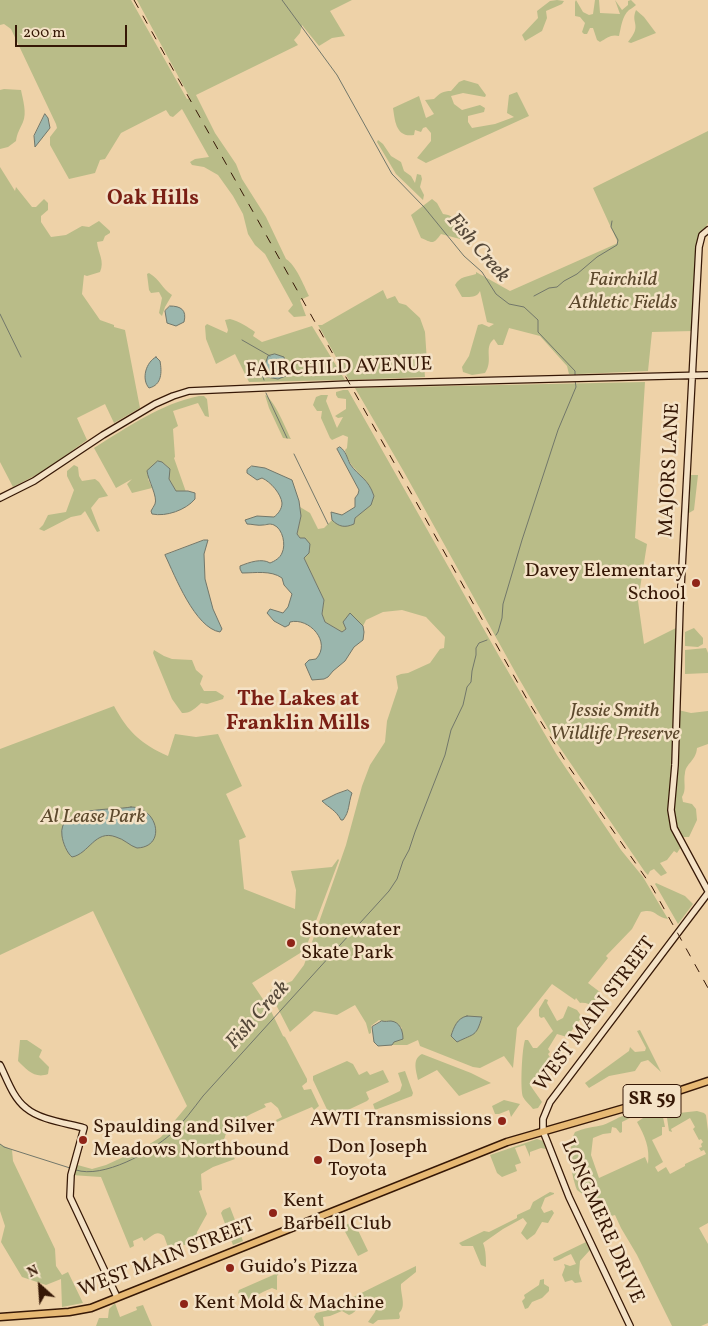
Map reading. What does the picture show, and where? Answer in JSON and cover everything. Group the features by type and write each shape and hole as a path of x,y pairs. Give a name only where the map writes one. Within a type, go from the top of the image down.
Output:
{"main road":[{"name":"SR 59","path":"544,1131 642,1104 708,1082"},
{"name":"WEST MAIN STREET","path":"0,1317 76,1311 91,1308 494,1147 544,1131"}],"street":[{"name":"MAJORS LANE","path":"706,232 699,247 680,606 675,765 671,810 674,828 708,892"},
{"name":"FAIRCHILD AVENUE","path":"0,498 34,482 103,435 155,404 189,391 708,375"},
{"name":"WEST MAIN STREET","path":"544,1131 543,1119 550,1102 708,892"},
{"path":"0,1065 16,1096 26,1108 42,1116 84,1128 74,1161 69,1193 117,1298"},
{"name":"LONGMERE DRIVE","path":"544,1131 569,1198 630,1326"}],"green space":[{"path":"0,0 131,0 187,99 190,98 137,0 352,0 330,11 345,36 332,38 319,46 302,25 300,33 294,40 298,45 196,95 215,133 236,164 242,179 266,217 286,259 293,266 302,281 309,296 300,300 306,316 294,317 288,311 293,305 265,254 255,245 248,234 243,214 218,175 204,167 192,165 190,162 195,159 209,157 182,109 173,117 166,110 121,133 105,159 100,160 95,173 69,179 50,145 50,137 57,128 56,124 11,29 4,24 0,25"},
{"path":"576,0 583,12 589,15 593,14 595,0 599,0 600,13 620,14 615,0 622,10 628,5 628,1 631,0 636,5 625,15 619,36 611,36 600,42 597,40 593,28 590,28 587,34 582,32 585,23 580,17 575,16"},
{"path":"550,1 564,1 562,4 546,11 547,18 542,31 525,41 522,35 538,18 537,11"},
{"path":"636,10 656,33 631,43 628,42 636,28 634,18"},
{"path":"464,80 478,84 486,95 485,97 463,93 451,96 454,104 462,110 480,105 485,108 484,112 468,116 468,122 472,128 495,124 514,117 507,113 509,95 517,92 529,116 426,163 417,158 431,141 431,133 426,127 421,132 415,130 414,135 403,134 398,128 393,108 419,96 426,118 434,114 425,100 434,99 446,91 451,91 459,82"},
{"path":"0,90 21,90 25,115 16,141 8,147 0,149"},
{"name":"Fairchild Athletic Fields","path":"708,131 708,223 697,241 693,331 652,332 648,371 569,374 567,366 540,336 509,328 503,345 498,345 494,339 489,346 489,363 485,373 472,375 463,372 462,367 469,356 478,325 482,324 489,327 494,324 487,322 480,291 475,296 462,297 455,285 459,280 476,274 476,272 510,291 618,243 593,188"},
{"path":"378,140 391,156 401,162 404,171 411,176 415,183 417,174 421,175 420,187 424,195 423,200 396,174 377,142"},
{"path":"0,167 15,191 16,187 32,207 36,207 44,199 48,203 48,210 41,216 41,222 51,237 66,235 82,226 89,227 99,221 110,231 103,241 97,242 102,261 100,272 87,276 84,275 82,294 100,320 125,330 140,408 114,423 105,404 77,418 87,440 44,471 13,487 0,462"},
{"path":"432,199 437,203 443,214 454,219 460,239 441,234 432,242 421,238 411,215"},
{"path":"149,273 172,295 162,316 159,313 162,298 159,292 151,293 149,290 147,274"},
{"path":"383,290 387,299 395,296 399,303 406,305 420,318 425,332 427,362 424,365 425,377 349,380 318,325 322,325"},
{"path":"230,319 255,332 253,336 262,342 312,326 345,380 249,382 235,354 216,364 206,339 205,326 207,324 227,333 225,320"},
{"name":"Jessie Smith Wildlife Preserve","path":"645,382 635,538 647,544 638,601 644,644 678,627 672,769 668,814 671,826 681,847 677,853 674,851 667,860 660,863 667,873 661,876 654,869 648,875 645,872 556,742 355,388"},
{"path":"348,390 557,755 621,850 643,877 668,919 650,911 641,912 632,929 606,956 608,958 588,983 600,992 596,1005 580,1003 576,998 575,1000 552,984 517,1028 513,1068 504,1056 480,1068 420,1046 418,1040 407,1045 392,1045 402,1028 394,1023 379,1020 371,1026 371,1033 369,1034 366,1023 355,1005 337,1015 314,1011 290,1032 270,990 292,981 304,965 346,845 362,786 370,765 385,742 387,721 398,688 396,676 430,663 440,649 444,648 445,637 426,617 402,610 383,612 366,620 363,626 350,613 346,629 342,632 325,622 322,614 324,600 304,558 310,550 297,534 301,516 300,507 310,513 318,529 324,528 332,520 339,525 348,526 354,524 355,518 370,505 374,496 367,482 347,457 345,450 348,437 343,435 332,440 321,418 322,411 317,411 313,405 316,397 328,395 326,401 337,428 343,417 338,418 335,416 346,409 346,399 338,398 336,392"},
{"path":"265,395 276,408 291,439 283,438"},
{"path":"204,396 207,399 209,417 205,416 198,403 173,411 178,426 173,429 174,458 186,492 176,491 169,479 168,467 162,462 148,479 152,488 132,493 127,484 132,479 116,488 94,448 158,410"},
{"path":"74,465 78,467 79,476 82,481 95,479 108,496 99,498 91,508 100,531 97,532 85,511 81,515 71,517 44,531 39,529 48,515 66,512 74,490 67,476 67,471"},
{"path":"691,475 698,475 694,510 689,513 690,478"},
{"path":"694,628 703,638 703,644 698,647 685,646 685,632"},
{"path":"706,648 708,653 708,673 685,674 685,650"},
{"path":"154,650 172,659 192,660 196,670 203,676 200,684 204,691 216,691 224,696 223,699 207,704 201,703 190,712 182,713 172,699 153,653"},
{"name":"Al Lease Park","path":"114,706 136,736 150,747 168,756 175,734 196,737 218,734 242,786 226,794 246,837 239,840 244,889 295,909 296,890 291,871 332,867 339,860 305,950 252,983 271,1011 307,1079 307,1082 302,1086 304,1090 311,1089 319,1106 314,1110 312,1107 277,1122 276,1120 282,1117 278,1108 271,1102 264,1104 266,1107 228,1127 223,1143 235,1159 213,1167 201,1174 202,1190 199,1191 207,1214 197,1232 195,1246 184,1245 179,1241 169,1250 164,1236 159,1233 144,1241 142,1237 133,1241 134,1246 130,1248 101,1177 71,1175 74,1164 92,1169 106,1165 143,1148 161,1137 187,1106 93,911 0,955 0,749"},
{"path":"678,710 691,713 708,711 708,744 697,748 695,756 687,767 685,776 683,802 692,804 696,809 697,820 689,837 680,837 673,818"},
{"path":"655,884 685,896 693,904 678,924"},
{"path":"545,999 548,1000 547,1003 557,1021 563,1018 568,1006 577,1010 582,1017 567,1037 557,1034 548,1049 551,1059 545,1070 531,1080 530,1085 542,1102 538,1108 533,1109 522,1093 523,1051 525,1040 528,1040 533,1048 537,1048 553,1031 544,1017 541,1018 539,1016 539,1009"},
{"path":"640,1030 661,1072 648,1060 641,1062 635,1071 609,1076 589,1088 585,1083 629,1051 630,1047 635,1052 645,1051 646,1048 637,1031"},
{"path":"20,1040 27,1040 42,1050 39,1057 49,1067 48,1074 35,1074 18,1061"},
{"path":"422,1054 491,1083 459,1096 437,1070 418,1080 416,1062"},
{"path":"347,1061 353,1064 359,1075 367,1071 370,1075 383,1070 389,1082 366,1092 369,1099 367,1101 333,1117 332,1120 313,1080 313,1076"},
{"path":"405,1071 413,1093 412,1096 375,1110 373,1104 400,1091 402,1085 398,1073"},
{"path":"504,1100 520,1104 511,1117 509,1110 495,1114 492,1106"},
{"path":"697,1111 706,1115 708,1131 708,1223 699,1228 708,1244 708,1323 701,1326 672,1326 615,1215 602,1217 588,1198 577,1190 572,1169 571,1146 575,1132 603,1125 629,1114 632,1117 622,1122 622,1132 620,1133 616,1128 612,1127 611,1133 593,1138 591,1155 599,1178 645,1157 648,1164 646,1142 637,1122 643,1118 661,1116 663,1117 665,1127 662,1127 662,1135 652,1140 663,1162 655,1167 658,1172 666,1167 670,1174 706,1154 704,1150 699,1152 703,1142 701,1139 699,1140 693,1129 695,1127 690,1118 671,1129 672,1132 669,1131 667,1118 670,1114"},
{"path":"537,1139 543,1141 546,1149 541,1148 530,1152 530,1157 525,1145 515,1148 521,1163 515,1165 517,1171 502,1177 497,1173 490,1155"},
{"path":"0,1144 12,1150 13,1161 55,1249 56,1266 62,1275 68,1272 83,1303 62,1307 61,1279 46,1285 22,1277 1,1242 5,1226 0,1211"},
{"path":"550,1192 554,1194 545,1198 541,1208 544,1213 552,1210 554,1213 548,1223 542,1222 535,1234 527,1240 521,1233 527,1223 523,1218 483,1243 486,1267 481,1265 473,1246 462,1246 459,1243 484,1231 489,1232 517,1218 517,1215 530,1209 533,1202"},
{"path":"230,1207 243,1241 233,1245 221,1213"},
{"path":"354,1222 368,1251 358,1256 342,1226"},
{"path":"586,1242 590,1250 580,1261 579,1273 582,1282 575,1283 572,1280 565,1282 562,1275 565,1267 564,1264 570,1266 576,1264 571,1254 556,1261 553,1258"},
{"path":"416,1266 416,1272 401,1284 403,1307 399,1313 399,1319 378,1320 373,1324 368,1322 375,1312 378,1299 376,1297 358,1306 355,1312 349,1315 342,1311 323,1317 324,1326 320,1326 314,1317 316,1313 325,1311"},
{"path":"280,1272 277,1276 277,1290 272,1288 249,1301 246,1301 238,1293 239,1290"},
{"path":"544,1279 544,1284 549,1287 549,1291 525,1309 522,1301 525,1298 524,1295 539,1285 540,1280"},
{"path":"115,1303 120,1317 137,1310 136,1307 143,1305 152,1326 96,1326 99,1318 108,1318 109,1309"}],"water":[{"path":"45,114 50,128 35,147 34,136"},
{"path":"170,306 177,307 184,312 184,322 176,326 167,323 165,311"},
{"path":"275,354 284,357 287,371 286,376 278,379 261,376 268,356"},
{"path":"156,357 160,361 160,378 156,384 149,388 145,380 146,371 152,359"},
{"path":"340,447 353,468 369,485 374,496 371,505 355,518 354,524 348,526 337,524 332,520 331,512 342,515 355,507 355,498 359,490 337,449"},
{"path":"158,461 170,469 169,479 176,491 195,493 195,499 175,512 157,515 152,514 151,511 156,501 147,471"},
{"path":"252,466 265,468 292,480 299,501 301,516 297,534 300,538 305,538 310,544 309,553 304,558 324,600 322,614 325,622 342,632 346,629 343,622 350,613 363,626 363,640 354,647 345,661 324,679 312,680 305,664 309,660 316,659 320,652 320,639 316,632 311,627 297,621 290,622 285,627 274,621 267,613 270,609 283,613 288,607 292,594 284,585 282,578 268,573 242,573 240,569 240,566 252,562 263,561 270,563 274,561 281,555 284,546 282,534 274,525 247,524 245,520 257,516 274,517 280,511 282,505 278,492 272,485 262,478 257,480 247,473 247,470"},
{"path":"208,540 204,554 205,579 213,609 222,629 220,632 202,621 194,611 180,588 165,555"},
{"path":"348,790 352,793 347,814 341,820 335,811 322,801"},
{"path":"131,807 148,813 153,820 155,835 153,841 146,846 137,848 109,835 97,839 78,855 72,857 68,853 62,836 63,826 68,819 76,814 87,811"},
{"path":"467,1016 482,1017 474,1034 457,1042 451,1036 453,1029 458,1021"},
{"path":"382,1021 397,1023 402,1030 403,1039 394,1042 392,1045 378,1046 374,1042 372,1027"}],"waterway":[{"name":"Fish Creek","path":"282,0 337,75 392,174 424,207 464,256 482,272 496,294 509,304 524,307 538,320 538,332 575,371 575,376"},
{"path":"534,296 549,288 557,287 577,274 597,257 617,245 618,240 611,227 612,221"},
{"path":"0,314 21,357"},
{"path":"242,340 270,356"},
{"name":"Fish Creek","path":"496,635 522,540 558,430 576,387 575,380"},
{"path":"266,393 287,438"},
{"path":"294,454 328,524"},
{"name":"Fish Creek","path":"76,1170 87,1172 113,1167 139,1156 171,1134 184,1121 203,1096 389,891 397,879 409,850 445,755 451,730 463,705 467,687 471,682 476,648 479,643 487,640"},
{"name":"Fish Creek","path":"0,1144 4,1147 70,1168"}],"railway":[{"path":"134,0 528,701 569,767 652,887 708,988"}],"place":[{"name":"Davey Elementary School","path":"696,583"},
{"name":"Stonewater Skate Park","path":"291,943"},
{"name":"AWTI Transmissions","path":"502,1121"},
{"name":"Spaulding and Silver Meadows Northbound","path":"83,1140"},
{"name":"Don Joseph Toyota","path":"318,1160"},
{"name":"Kent Barbell Club","path":"273,1213"},
{"name":"Guido’s Pizza","path":"230,1268"},
{"name":"Kent Mold & Machine","path":"184,1304"}],"district":[{"name":"Oak Hills","path":"153,200"},
{"name":"The Lakes at Franklin Mills","path":"298,713"}]}
